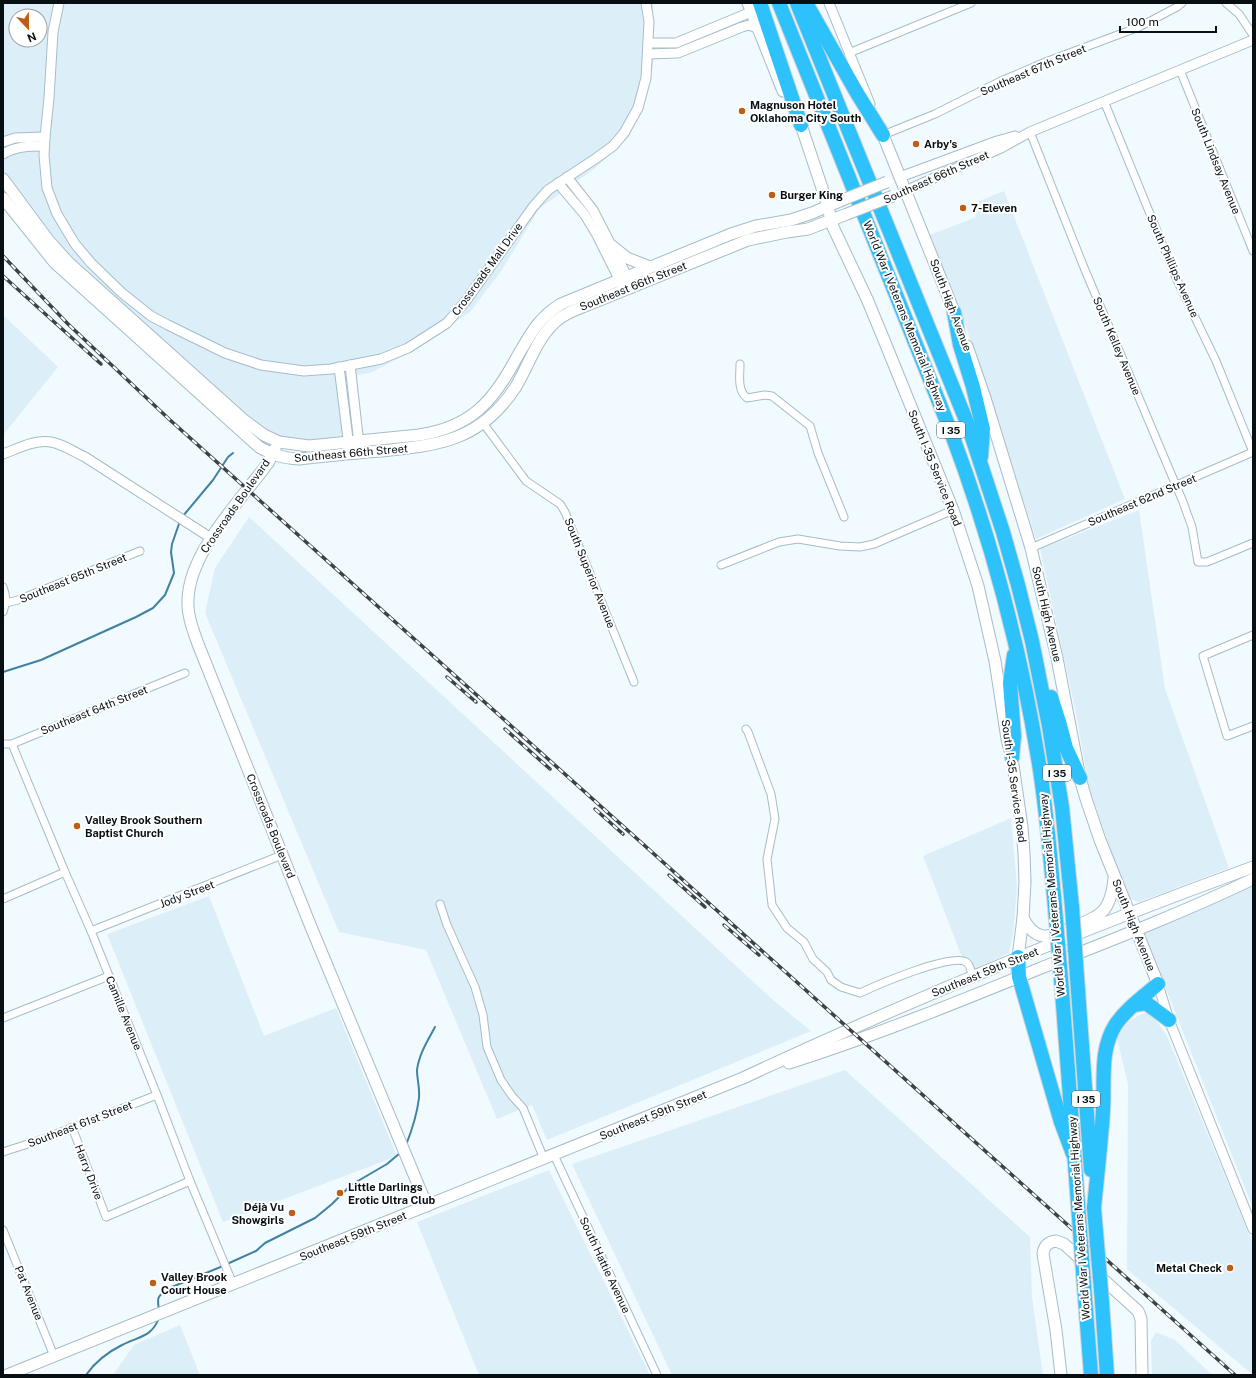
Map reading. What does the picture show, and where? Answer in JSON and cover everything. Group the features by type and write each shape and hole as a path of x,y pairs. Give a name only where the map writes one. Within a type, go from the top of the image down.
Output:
{"highway":[{"name":"World War I Veterans Memorial Highway","path":"779,3 957,446 968,476 994,560 1015,644 1029,706 1040,771 1049,847 1062,991 1073,1154 1091,1375"},
{"name":"World War I Veterans Memorial Highway","path":"797,3 968,425 1008,548 1032,641 1057,775 1072,907 1107,1375"},
{"path":"806,3 816,18 857,93 883,135"},
{"path":"753,6 801,125"},
{"path":"954,312 960,345 983,429 981,464"},
{"path":"1032,641 1060,725 1066,748 1080,778"},
{"path":"1012,758 1014,736 1010,683 1015,644"},
{"path":"1018,958 1019,977 1061,1122 1073,1154"},
{"path":"1094,1208 1103,1109 1106,1047 1116,1025 1134,1005 1158,984"},
{"path":"1134,1005 1146,1003 1169,1020"}],"main road":[{"name":"South I-35 Service Road","path":"753,6 757,28 786,98 801,125 833,227 876,321 953,510 978,586 997,669 1007,738 1012,758 1024,853 1025,882 1023,918 1018,958"},
{"name":"South High Avenue","path":"883,135 954,312 985,398 1031,548 1057,658 1080,778 1092,818 1114,877 1158,984"},
{"name":"Southeast 66th Street","path":"278,442 309,446 353,442 434,433 462,422 474,414 495,394 506,379 529,336 543,317 561,304 731,234 756,226 791,220 812,214 827,206 900,177"},
{"path":"3,178 49,241 68,262 245,420 264,435 278,442"},
{"name":"Southeast 66th Street","path":"272,454 286,458 299,459 421,446 446,441 468,432 483,423 495,413 512,392 542,339 555,322 575,310 748,240 808,229 905,190"},
{"name":"Crossroads Boulevard","path":"3,198 55,263 259,447 272,454"},
{"path":"612,246 627,258 650,267"},
{"name":"Crossroads Boulevard","path":"278,442 256,479 211,538 201,555 193,572 188,600 189,613 198,644 282,855 427,1206"},
{"name":"Southeast 59th Street","path":"7,1375 743,1078 826,1039 972,975 1018,958 1153,903 1253,867"},
{"path":"1023,918 1028,927 1042,936 1049,936 1086,922 1096,917 1106,906 1112,892 1114,877"},
{"name":"Southeast 59th Street","path":"743,1078 831,1050 1136,930 1226,893 1253,880"},
{"path":"1061,1375 1056,1330 1043,1254 1047,1245 1056,1241 1064,1244 1138,1311 1141,1319 1142,1375"}],"street":[{"name":"Crossroads Mall Drive","path":"59,3 53,32 49,98 44,142 47,188 57,214 75,244 90,263 122,293 151,316 192,338 225,353 261,365 304,370 350,366 380,359 408,348 447,323 465,302 532,207 548,190 613,146 624,133 638,108 646,78 649,43 649,22 646,3"},
{"name":"South High Avenue","path":"829,3 883,135"},
{"path":"849,53 971,3"},
{"name":"Southeast 67th Street","path":"883,135 935,114 1001,81 1139,27 1177,8 1182,3"},
{"path":"1226,3 1239,14 1253,35"},
{"path":"649,43 676,43 753,6"},
{"path":"648,54 678,53 742,27 749,26 757,28"},
{"name":"Southeast 66th Street","path":"900,177 1030,132 1253,40"},
{"name":"South Lindsay Avenue","path":"1180,70 1253,251"},
{"name":"South Phillips Avenue","path":"1104,101 1176,280 1216,361 1253,452"},
{"name":"Southeast 66th Street","path":"905,190 1001,148 1030,132"},
{"name":"South Kelley Avenue","path":"1030,132 1085,270 1192,527 1198,562 1207,562 1253,543"},
{"path":"3,142 15,138 44,142"},
{"path":"3,154 18,148 44,142"},
{"path":"567,177 593,210 612,246 623,278"},
{"path":"558,183 585,215 628,288"},
{"path":"740,364 741,388 743,394 748,398 764,395 772,396 810,426 818,453 844,516"},
{"path":"350,366 353,442"},
{"path":"339,367 355,453"},
{"name":"South Superior Avenue","path":"483,423 526,481 560,504 565,512 634,682"},
{"path":"3,454 36,443 50,442 65,447 85,457 211,538"},
{"name":"Southeast 62nd Street","path":"1031,548 1253,452"},
{"path":"721,565 779,542 798,539 840,546 860,547 874,544 953,510"},
{"name":"Southeast 65th Street","path":"6,603 18,600 140,551"},
{"path":"3,587 6,594 6,603 3,612"},
{"path":"1253,635 1203,656 1227,736 1253,726"},
{"name":"Southeast 64th Street","path":"3,744 12,744 185,673"},
{"path":"746,729 771,794 775,819 767,859 772,905 787,928 804,942 814,959 827,972 832,980 841,987 860,993 888,980 919,969 957,960 966,962 970,967 972,975"},
{"name":"Camille Avenue","path":"12,744 91,931 190,1181 233,1284"},
{"name":"Jody Street","path":"91,931 282,855"},
{"path":"3,899 65,872"},
{"name":"South Hattie Avenue","path":"440,904 447,925 475,987 483,1015 487,1047 501,1080 512,1096 523,1108 549,1157 657,1375"},
{"path":"3,1018 108,976"},
{"name":"South High Avenue","path":"1158,984 1169,1020 1253,1229"},
{"name":"Southeast 61st Street","path":"3,1152 43,1139 157,1095"},
{"name":"Harry Drive","path":"72,1127 106,1217 190,1181"},
{"name":"Pat Avenue","path":"3,1230 54,1356"}],"shaded area":[{"path":"3,3 653,3 654,60 646,97 629,137 594,169 539,209 502,270 470,312 411,352 370,373 357,375 363,433 318,441 284,440 268,432 247,417 69,258 49,235 3,173"},
{"path":"1004,191 1125,499 1036,539 966,327 930,235 976,217 972,204"},
{"path":"3,315 58,367 3,435"},
{"path":"1139,510 1165,689 1229,868 1139,902 1130,899 1089,788 1076,713 1040,549"},
{"path":"249,517 773,1000 811,1031 547,1140 532,1105 497,1119 426,950 339,932 205,613 215,568"},
{"path":"1011,818 1017,887 1013,935 1009,953 968,973 923,856"},
{"path":"1253,885 1253,1208 1162,979 1142,934"},
{"path":"209,896 264,1036 336,1008 396,1154 392,1158 223,1222 107,934"},
{"path":"1147,1012 1156,1020 1167,1036 1253,1244 1253,1375 1127,1269 1128,1084 1117,1038 1128,1022"},
{"path":"845,1070 1030,1237 1032,1297 1043,1375 672,1375 572,1164"},
{"path":"549,1170 650,1375 479,1375 417,1222"},
{"path":"180,1325 200,1375 113,1375 134,1345"},
{"path":"1156,1332 1175,1340 1212,1375 1152,1375 1151,1341"}],"waterway":[{"path":"183,516 213,480 228,457 233,453"},
{"path":"3,672 41,660 153,608 165,595 174,573 171,552 172,544 180,521"},
{"path":"406,1145 414,1122 418,1104 418,1064 424,1047 435,1027"},
{"path":"227,1264 256,1251 265,1243 315,1218 351,1185 387,1164 400,1153"},
{"path":"159,1310 158,1298 167,1289 223,1266"},
{"path":"86,1375 102,1358 112,1351 148,1333 156,1325 159,1318"}],"railway":[{"path":"3,256 68,324 170,420 1235,1375"},
{"path":"3,276 101,364"},
{"path":"447,677 476,702"},
{"path":"505,729 550,769"},
{"path":"595,809 623,834"},
{"path":"669,875 705,907"},
{"path":"724,925 759,955"}],"place":[{"name":"Magnuson Hotel Oklahoma City South","path":"742,111"},
{"name":"Arby's","path":"916,144"},
{"name":"Burger King","path":"772,195"},
{"name":"7-Eleven","path":"963,208"},
{"name":"Valley Brook Southern Baptist Church","path":"77,826"},
{"name":"Little Darlings Erotic Ultra Club","path":"340,1193"},
{"name":"Déjà Vu Showgirls","path":"292,1213"},
{"name":"Metal Check","path":"1230,1268"},
{"name":"Valley Brook Court House","path":"153,1283"}]}
